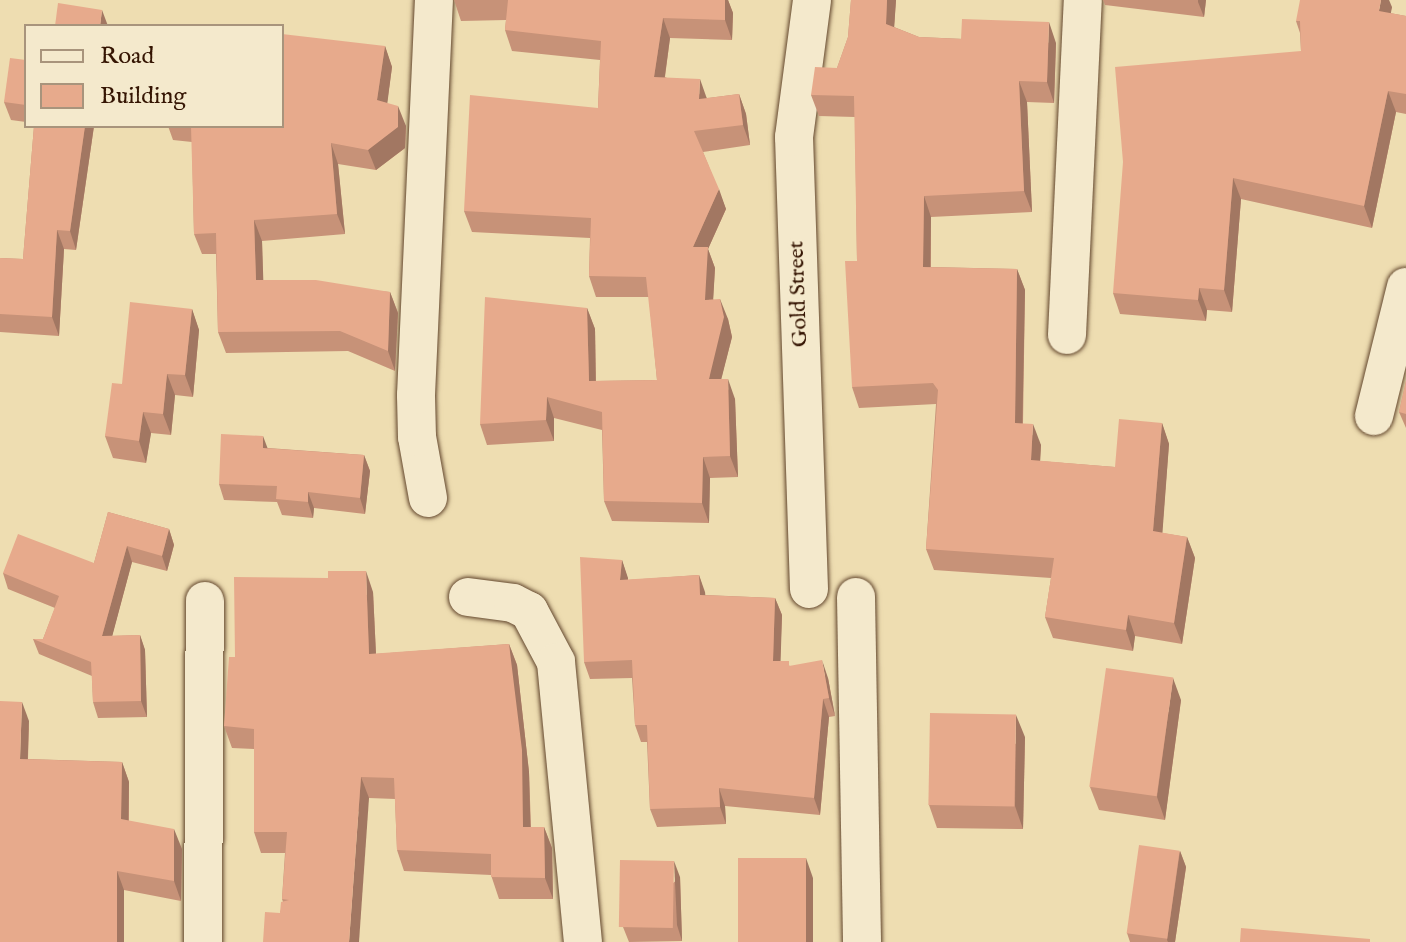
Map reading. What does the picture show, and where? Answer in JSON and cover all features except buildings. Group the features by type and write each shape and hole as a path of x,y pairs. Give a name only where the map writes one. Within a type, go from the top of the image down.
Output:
{"street":[{"path":"428,498 417,437 416,395 434,0"},
{"name":"Gold Street","path":"809,589 794,137 812,0"},
{"path":"1067,335 1083,0"},
{"path":"1374,416 1406,287"},
{"path":"468,597 513,603 529,611 556,662 583,942"},
{"path":"856,597 862,942"},
{"path":"203,942 205,601"}]}
